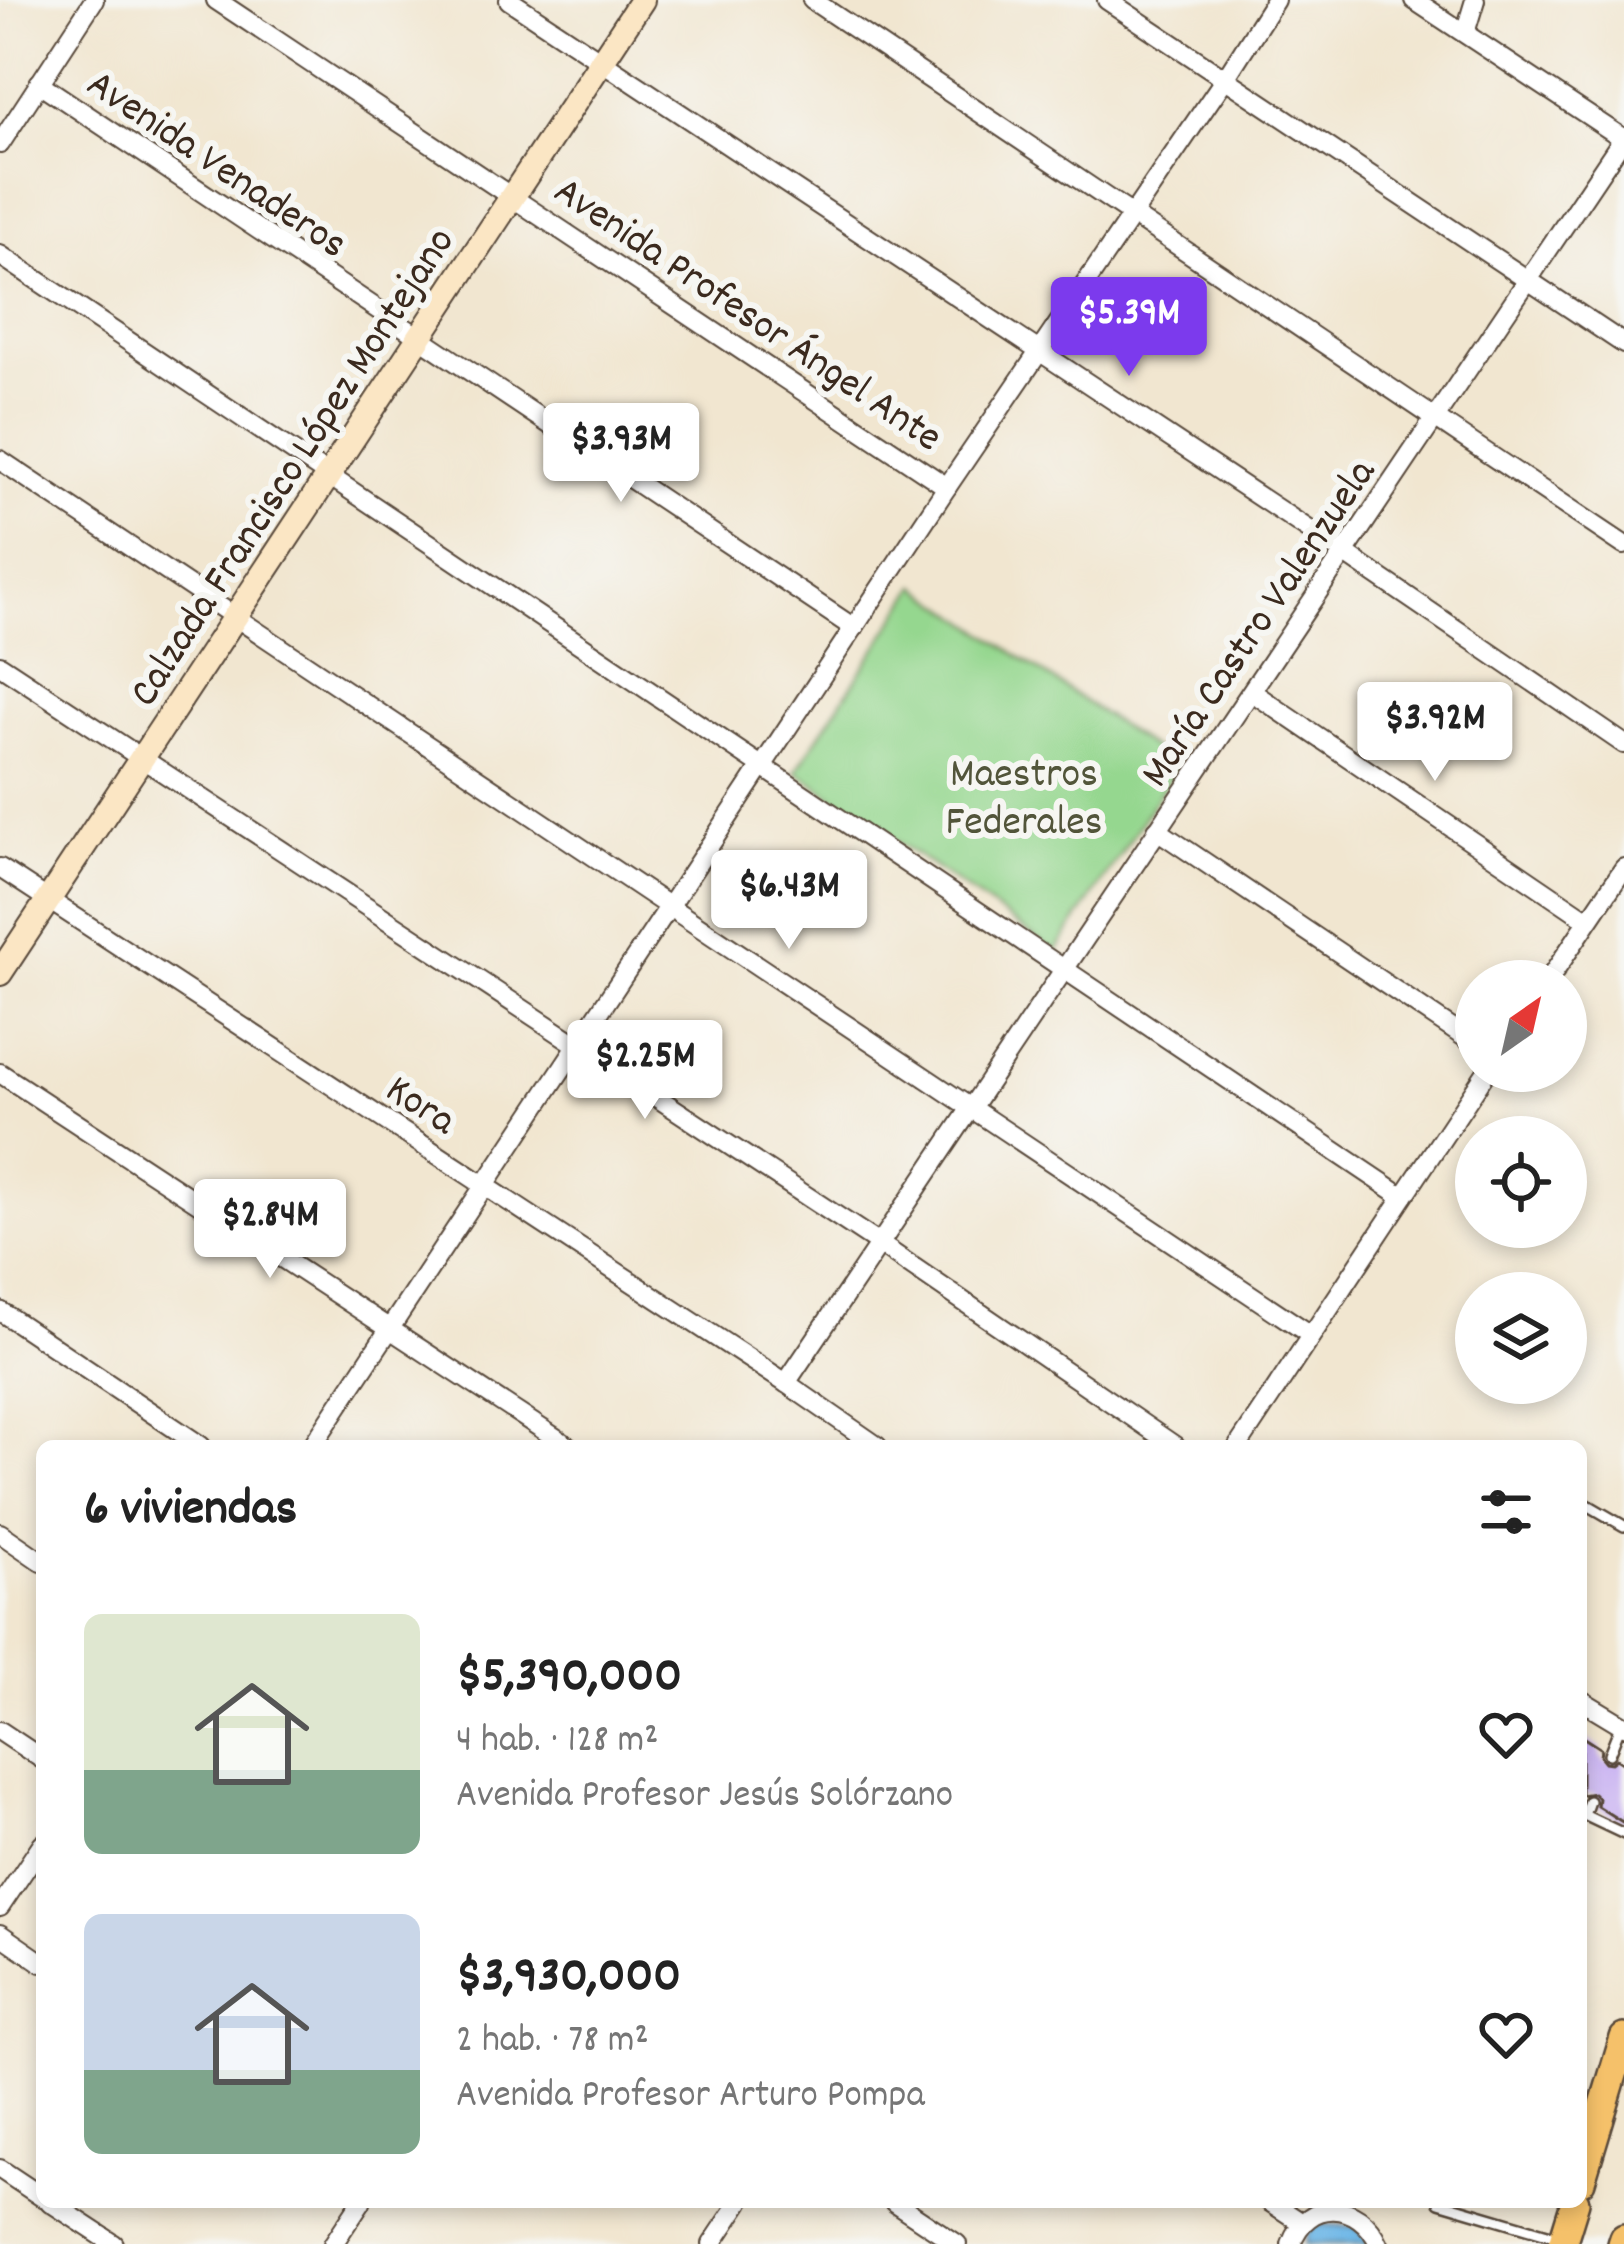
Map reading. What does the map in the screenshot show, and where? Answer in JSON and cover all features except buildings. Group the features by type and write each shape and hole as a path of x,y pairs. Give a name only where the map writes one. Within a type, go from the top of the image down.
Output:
{"main road":[{"name":"Calzada Francisco López Montejano","path":"0,973 642,0"},
{"path":"1587,2161 1624,2038"},
{"path":"1563,2241 1573,2208"}],"street":[{"path":"0,144 94,0"},
{"name":"Avenida Profesor Ángel Ante","path":"216,0 947,487"},
{"path":"509,0 1624,744"},
{"path":"812,0 1624,545"},
{"path":"1107,0 1624,344"},
{"path":"316,1440 1275,0"},
{"path":"1414,0 1624,138"},
{"path":"1465,33 1474,0"},
{"name":"Avenida Venaderos","path":"39,83 854,628"},
{"name":"María Castro Valenzuela","path":"786,1383 1624,138"},
{"path":"0,255 1402,1196"},
{"path":"0,460 1311,1335"},
{"path":"0,665 881,1245 1166,1440"},
{"path":"1252,692 1588,920"},
{"path":"1157,830 1455,1031"},
{"name":"Kora","path":"0,868 868,1440"},
{"path":"1562,960 1624,868"},
{"path":"0,1073 559,1440"},
{"path":"1242,1440 1473,1092"},
{"path":"0,1311 192,1440"},
{"path":"0,1533 36,1558"},
{"path":"1587,1704 1622,1725"},
{"path":"0,1731 36,1755"},
{"path":"0,1906 36,1853"},
{"path":"0,1934 36,1959"},
{"path":"0,2169 36,2193"},
{"path":"59,2208 114,2244"},
{"path":"333,2244 358,2208"},
{"path":"712,2244 736,2208"},
{"path":"903,2208 957,2244"},
{"path":"1279,2208 1302,2223"},
{"path":"1291,2244 1302,2223 1336,2208"},
{"path":"1348,2208 1366,2222 1380,2244"}],"lane":[{"path":"1587,1504 1624,1526"},
{"path":"1609,1754 1622,1725"},
{"path":"1587,1807 1589,1801"},
{"path":"1587,1816 1624,1834"},
{"path":"1458,2208 1563,2241"}],"green space":[{"name":"Maestros Federales","path":"917,586 1178,766 1056,952 796,771"}],"water":[{"path":"1318,2224 1355,2226 1373,2244 1304,2244 1307,2232"}]}
